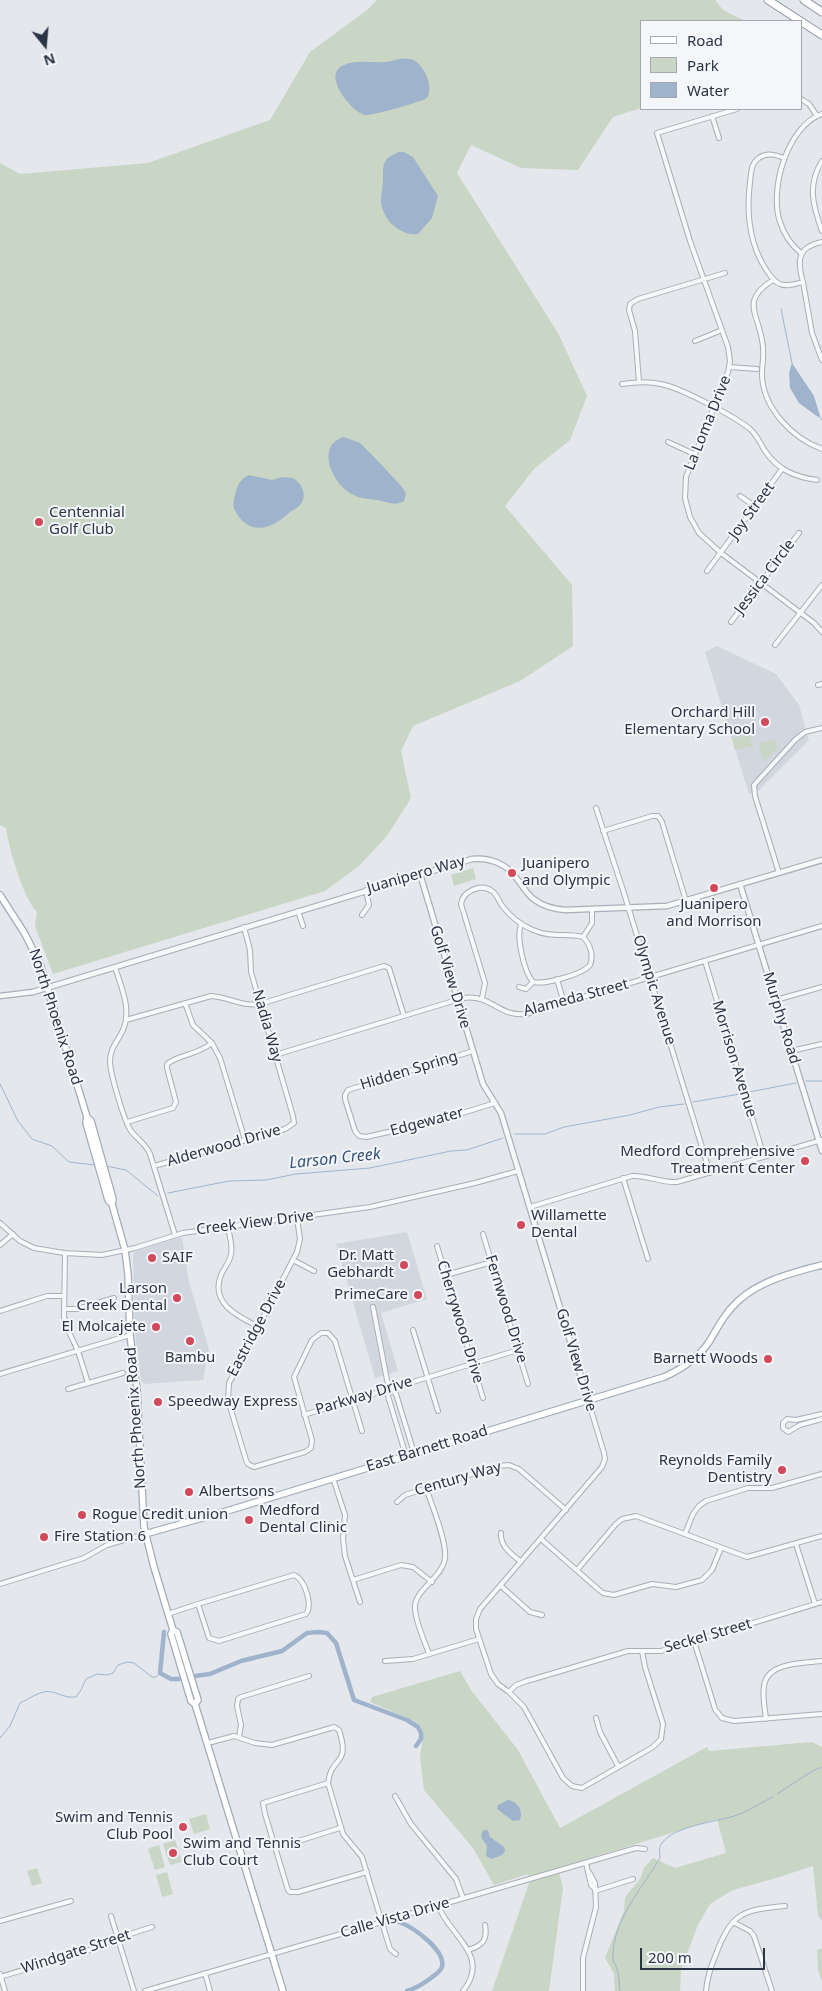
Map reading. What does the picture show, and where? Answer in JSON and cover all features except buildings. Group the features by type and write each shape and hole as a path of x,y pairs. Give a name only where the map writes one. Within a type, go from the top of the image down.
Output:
{"highway":[{"path":"768,0 799,20"},
{"path":"804,0 822,12"},
{"path":"802,22 822,35"}],"main road":[{"name":"North Phoenix Road","path":"0,895 31,944 48,988 87,1117 90,1121 104,1178 113,1199 112,1204 125,1250 128,1274 130,1335 137,1390 145,1534 168,1614 172,1630 170,1634 191,1702 196,1704 284,1991"},
{"name":"East Barnett Road","path":"145,1534 227,1511 657,1379 680,1369 702,1350 725,1315 744,1296 774,1279 822,1265"}],"street":[{"path":"802,100 809,104 817,116"},
{"path":"719,138 712,116 733,110"},
{"path":"802,254 790,243 784,233 778,213 777,195 784,158 800,131 822,114"},
{"name":"La Loma Drive","path":"712,116 657,133 690,241 728,347 729,367 694,454 685,484 685,498 688,510 699,533 721,553 822,632"},
{"path":"784,158 770,154 761,156 754,163 750,177 749,223 755,248 773,280 783,286 802,282"},
{"path":"822,161 813,180 812,194 814,208 822,231"},
{"path":"822,242 811,245 802,254 799,264 812,333 822,360"},
{"path":"639,382 636,340 630,304 638,299 725,273"},
{"path":"773,280 759,291 753,303 753,311 762,340 764,355 762,374 766,395 769,404 792,432 822,449"},
{"path":"695,341 722,330"},
{"path":"729,367 757,369"},
{"path":"622,384 639,382 667,385 714,408 738,420 751,430 773,461 782,469 796,476 817,480"},
{"path":"668,442 694,454"},
{"name":"Joy Street","path":"708,571 782,469"},
{"path":"740,496 756,507"},
{"name":"Jessica Circle","path":"731,622 799,533"},
{"path":"775,645 822,586"},
{"path":"779,873 753,789 754,785 795,740 805,732 822,728"},
{"name":"Olympic Avenue","path":"596,808 629,908 710,1173"},
{"path":"603,831 652,816 658,816 662,822 686,901"},
{"name":"Juanipero Way","path":"0,996 24,994 48,988 472,859 492,860 508,869 529,896 541,904 556,909 667,906 822,860"},
{"name":"Golf View Drive","path":"420,874 484,1088 501,1113 605,1459 599,1471 478,1614 475,1624 491,1674 498,1684 518,1700 529,1715 567,1783 576,1788 588,1785 618,1766"},
{"name":"Murphy Road","path":"740,884 822,1151"},
{"path":"276,1055 457,1000 470,997 482,998 485,983 462,908 463,897 469,892 481,888 492,891 507,912 521,924 548,935 583,937 587,941 591,954 590,965 584,970 557,979 541,983 534,982 528,973 521,949 519,932 521,924"},
{"path":"362,915 369,905 366,890"},
{"path":"583,937 592,923 592,909"},
{"path":"298,911 303,926"},
{"name":"Alameda Street","path":"482,998 506,1013 520,1015 822,926"},
{"name":"Nadia Way","path":"244,927 250,950 250,968 294,1116 293,1124"},
{"name":"Morrison Avenue","path":"705,961 764,1157"},
{"path":"126,1020 211,996 243,1005 260,1004 384,966 389,968 391,972 404,1016"},
{"path":"115,967 127,1007 126,1020 113,1045 110,1058 111,1072 127,1122 132,1132 147,1148 175,1235"},
{"path":"557,979 564,1003"},
{"path":"518,987 526,989 534,982"},
{"path":"776,1000 822,987"},
{"path":"185,1003 193,1025 212,1043 220,1058 245,1140"},
{"path":"127,1122 173,1108 176,1102 167,1064 196,1054 212,1043"},
{"path":"791,1051 822,1044"},
{"name":"Hidden Spring","path":"359,1136 355,1131 345,1099 346,1092 352,1088 473,1051"},
{"name":"Edgewater","path":"359,1136 366,1137 433,1122 495,1103"},
{"name":"Alderwood Drive","path":"154,1166 285,1129 293,1124"},
{"path":"530,1207 623,1178 642,1176 666,1182 677,1182 820,1140"},
{"name":"Creek View Drive","path":"0,1223 27,1246 65,1254 90,1256 125,1250 175,1235 370,1207 475,1184 518,1171"},
{"path":"623,1178 648,1259"},
{"name":"Eastridge Drive","path":"251,1467 246,1460 228,1394 230,1377 293,1260 299,1245 297,1218"},
{"path":"228,1227 231,1253 220,1278 220,1294 230,1312 257,1326"},
{"path":"0,1245 13,1234"},
{"name":"Fernwood Drive","path":"483,1234 528,1384"},
{"name":"Cherrywood Drive","path":"437,1246 483,1398"},
{"path":"65,1254 64,1309 66,1324 78,1351 88,1383"},
{"path":"293,1260 314,1271"},
{"path":"446,1275 492,1262"},
{"path":"0,1311 47,1296 64,1296"},
{"path":"64,1309 77,1309 114,1298"},
{"path":"372,1307 378,1328 382,1359 390,1388 388,1396 406,1456"},
{"path":"413,1330 438,1411"},
{"path":"304,1415 294,1377 312,1340 321,1333 328,1333 335,1341 362,1431"},
{"path":"0,1374 130,1335"},
{"name":"Parkway Drive","path":"251,1467 308,1451 312,1443 304,1415 518,1350"},
{"path":"68,1389 123,1373"},
{"path":"390,1388 396,1394 414,1453"},
{"path":"822,1414 796,1420 787,1419 783,1423 783,1428 788,1432 800,1425 822,1419"},
{"name":"Century Way","path":"397,1502 405,1495 426,1488 498,1466 510,1465 519,1469 566,1510"},
{"path":"685,1534 693,1514 706,1501 748,1488 772,1488 822,1474"},
{"path":"333,1478 345,1515 344,1548 360,1602"},
{"path":"426,1488 446,1553 443,1566 432,1582 418,1596 415,1605 429,1654"},
{"path":"577,1570 615,1525 627,1517 641,1516 721,1548 751,1557 822,1536"},
{"path":"501,1533 501,1539 505,1548 521,1562"},
{"name":"East Barnett Road","path":"0,1584 84,1558 108,1545 145,1534"},
{"path":"541,1539 598,1589 608,1594 619,1594 652,1584 679,1587 702,1580 708,1576 721,1548"},
{"path":"796,1544 814,1604"},
{"path":"352,1580 401,1566 413,1567 432,1582"},
{"path":"168,1614 198,1604 294,1575 302,1582 309,1608 303,1616 216,1641 209,1638 207,1634 198,1604"},
{"path":"501,1586 530,1612 542,1615"},
{"name":"Seckel Street","path":"509,1692 516,1685 526,1681 628,1650 660,1651 822,1602"},
{"path":"385,1661 407,1660 479,1639"},
{"path":"694,1641 718,1714 727,1720 822,1714"},
{"path":"596,1718 600,1732 618,1766 658,1743 663,1734 663,1724 645,1667 642,1651"},
{"path":"766,1719 764,1686 771,1673 787,1666 822,1661"},
{"path":"239,1736 242,1726 237,1706 238,1699 309,1676"},
{"path":"208,1743 228,1736 239,1736 256,1743 272,1745 330,1728 337,1728 344,1750 343,1755 328,1775 328,1783 340,1828 346,1838 361,1854 390,1949 396,1954"},
{"path":"328,1783 263,1803 286,1885 290,1892 298,1892 367,1872"},
{"path":"395,1796 411,1824 456,1879 463,1898"},
{"path":"276,1848 340,1828"},
{"name":"Calle Vista Drive","path":"144,1991 636,1848 645,1849"},
{"path":"583,1991 583,1958 595,1912 594,1889 586,1863"},
{"path":"594,1889 633,1879"},
{"path":"0,1921 71,1901"},
{"path":"438,1905 444,1920 465,1943 468,1950 472,1966 471,1976 463,1991"},
{"path":"706,1991 710,1969 722,1937 732,1922 739,1915 749,1910 785,1906"},
{"path":"112,1916 134,1991"},
{"path":"732,1922 750,1931 754,1936 772,1991"},
{"path":"468,1950 475,1948 484,1941 487,1932 485,1925"},
{"name":"Windgate Street","path":"0,1976 96,1948 118,1938 152,1927"},
{"path":"205,1973 210,1991"},
{"path":"0,1976 5,1991"}],"shaded area":[{"name":"Orchard Hill Elementary School","path":"717,646 776,674 799,705 809,740 759,790 749,794 705,652"},
{"path":"407,1232 427,1299 381,1313 398,1371 375,1378 336,1244"},
{"path":"182,1237 189,1282 209,1349 203,1380 144,1384 141,1380 135,1334 133,1254 137,1251"}],"green space":[{"name":"Centennial Golf Club","path":"377,0 715,0 723,10 743,20 640,20 640,108 613,117 578,170 521,168 471,145 457,173 558,333 587,396 570,440 534,469 505,506 572,585 573,646 520,681 413,726 401,751 411,798 387,836 359,866 325,891 53,974 35,926 37,912 22,885 13,860 6,828 0,825 0,163 20,174 148,163 270,120 310,52 367,10"},
{"path":"750,735 753,746 735,750 732,738"},
{"path":"775,739 777,749 767,759 762,760 759,744"},
{"path":"473,868 476,879 454,886 451,875"},
{"path":"460,1671 471,1690 518,1750 560,1828 707,1747 709,1751 812,1742 822,1747 822,1921 818,1915 813,1866 733,1890 710,1904 698,1925 681,1970 680,1991 615,1991 614,1974 605,1958 624,1911 625,1897 640,1879 644,1868 653,1858 675,1868 726,1853 717,1819 558,1868 563,1888 549,1991 492,1991 529,1883 528,1874 494,1885 473,1848 424,1790 420,1756 423,1731 419,1725 412,1720 370,1702 372,1697"},
{"path":"206,1814 210,1829 194,1834 189,1819"},
{"name":"Swim and Tennis Club Court","path":"175,1840 182,1862 170,1865 163,1844"},
{"name":"Swim and Tennis Club Court","path":"159,1845 165,1867 155,1870 148,1849"},
{"path":"37,1868 42,1883 32,1886 27,1871"},
{"name":"Swim and Tennis Club Court","path":"167,1872 173,1894 162,1897 156,1875"},
{"path":"822,1948 822,1982 818,1970 817,1950"}],"water":[{"path":"399,59 413,60 422,68 429,83 427,98 365,115 347,101 337,85 335,78 337,71 342,66 357,62 386,62"},
{"path":"399,152 404,152 413,157 438,196 432,218 418,234 399,230 389,221 382,209 384,164 389,157"},
{"path":"792,363 814,396 820,416 818,417 799,403 790,388 789,373"},
{"path":"344,437 360,443 376,459 403,488 406,494 404,501 393,504 355,496 338,482 330,465 330,448 335,441"},
{"path":"249,475 272,480 282,477 293,478 302,487 303,500 298,507 271,525 257,528 251,526 239,517 233,505 238,485 242,479"},
{"path":"508,1800 514,1802 519,1807 521,1813 520,1820 513,1821 497,1809 498,1805"},
{"path":"484,1830 488,1830 490,1837 504,1847 505,1851 502,1855 492,1859 486,1856 487,1846 482,1836"}],"waterway":[{"path":"781,309 792,363"},
{"path":"819,416 822,420"},
{"name":"Larson Creek","path":"806,1081 822,1081"},
{"name":"Larson Creek","path":"749,1092 796,1083"},
{"name":"Larson Creek","path":"0,1084 18,1121 32,1139 52,1146 69,1162 95,1165"},
{"name":"Larson Creek","path":"693,1102 740,1094"},
{"name":"Larson Creek","path":"515,1134 545,1134 564,1127 630,1115 659,1107 684,1104"},
{"name":"Larson Creek","path":"168,1193 229,1181 266,1180 296,1174 370,1168 451,1151 467,1150 503,1138"},
{"name":"Larson Creek","path":"106,1166 126,1170 158,1196"},
{"path":"135,1325 141,1327"},
{"path":"164,1632 160,1673 171,1679 179,1679"},
{"path":"195,1676 210,1674 241,1661 282,1651 307,1633 327,1633 336,1643 354,1700 407,1720 418,1727 421,1739 416,1746"},
{"path":"0,1738 10,1726 20,1703 40,1693 48,1691 76,1697 86,1679 97,1674 107,1675 113,1673 118,1665 127,1662 134,1663 152,1677 156,1677 160,1673"},
{"path":"777,1794 814,1770 822,1767"},
{"path":"620,1991 618,1971 613,1961 617,1932 629,1906 660,1858 662,1843 676,1832 695,1825 739,1814 773,1797"},
{"path":"399,1922 427,1940 442,1960 442,1967 437,1973 420,1986 407,1991"}],"place":[{"name":"Centennial Golf Club","path":"39,522"},
{"name":"Orchard Hill Elementary School","path":"765,722"},
{"name":"Juanipero and Olympic","path":"512,873"},
{"name":"Juanipero and Morrison","path":"714,888"},
{"name":"Medford Comprehensive Treatment Center","path":"805,1161"},
{"name":"Willamette Dental","path":"521,1225"},
{"name":"SAIF","path":"152,1258"},
{"name":"Dr. Matt Gebhardt","path":"404,1265"},
{"name":"PrimeCare","path":"418,1295"},
{"name":"Larson Creek Dental","path":"177,1298"},
{"name":"El Molcajete","path":"156,1327"},
{"name":"Bambu","path":"190,1341"},
{"name":"Barnett Woods","path":"768,1359"},
{"name":"Speedway Express","path":"158,1402"},
{"name":"Reynolds Family Dentistry","path":"782,1470"},
{"name":"Albertsons","path":"189,1492"},
{"name":"Rogue Credit union","path":"82,1515"},
{"name":"Medford Dental Clinic","path":"249,1520"},
{"name":"Fire Station 6","path":"44,1537"},
{"name":"Swim and Tennis Club Pool","path":"183,1827"},
{"name":"Swim and Tennis Club Court","path":"173,1853"}]}
